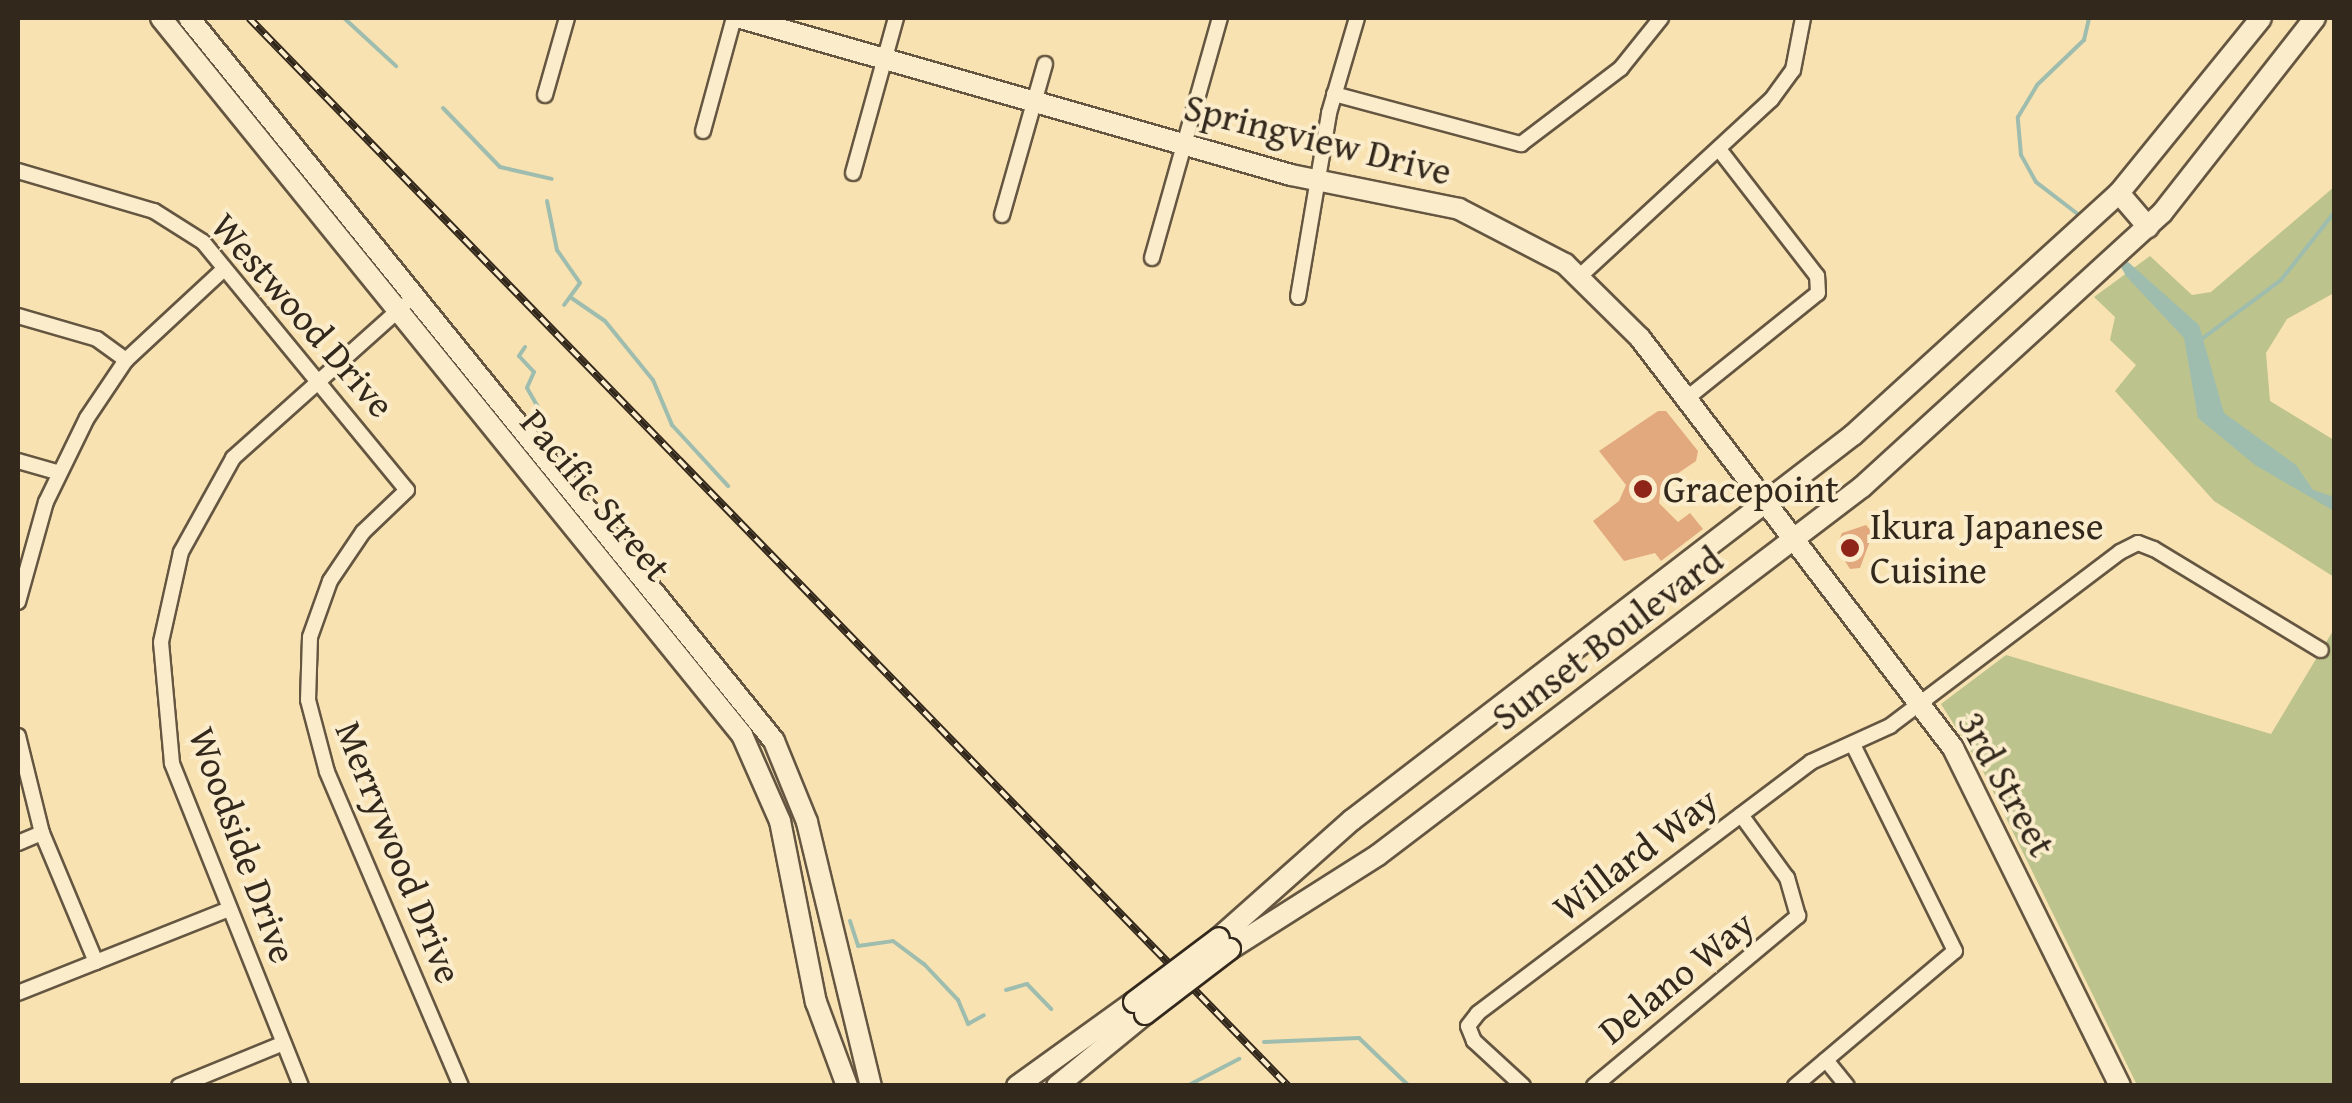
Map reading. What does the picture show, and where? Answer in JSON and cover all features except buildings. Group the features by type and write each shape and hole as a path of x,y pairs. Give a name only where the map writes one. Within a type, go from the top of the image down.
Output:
{"main road":[{"name":"Pacific Street","path":"161,18 396,313 762,723 801,803 871,1083"},
{"name":"Pacific Street","path":"189,18 306,160 664,615 742,735 780,822 816,1002 846,1086"},
{"name":"Springview Drive","path":"738,18 1318,180 1459,209 1528,240 1580,276 1686,399 1768,506"},
{"name":"Sunset Boulevard","path":"1017,1086 1140,1008 1225,943 1352,820 1768,506 2119,193 2260,18"},
{"name":"Sunset Boulevard","path":"1225,943 1378,855 1794,540 2148,227 2223,145 2315,18"},
{"path":"241,83 256,120 251,131 268,134 291,160 306,160"},
{"path":"2119,193 2148,227"},
{"name":"3rd Street","path":"1768,506 1920,703 1968,774 2120,1086"},
{"path":"742,735 762,723"},
{"path":"780,822 796,829 808,883 826,896"},
{"name":"Sunset Boulevard","path":"1056,1086 1140,1008"}],"street":[{"path":"545,96 567,18"},
{"path":"702,131 738,18"},
{"path":"852,173 896,18"},
{"path":"1152,258 1220,18"},
{"path":"1298,297 1334,94 1356,18"},
{"path":"1334,94 1521,144 1620,68 1662,18"},
{"path":"1580,276 1616,236 1722,153 1793,70 1804,18"},
{"path":"1002,215 1045,64"},
{"path":"1686,399 1818,292 1817,276 1722,153"},
{"name":"Westwood Drive","path":"18,171 154,212 203,242 407,490"},
{"path":"18,602 58,472 126,360 224,269"},
{"name":"Woodside Drive","path":"301,1086 168,746 160,672 166,611 181,552 213,486 250,438 413,297"},
{"path":"18,316 97,338 126,360"},
{"path":"18,461 58,472"},
{"name":"Merrywood Drive","path":"407,490 363,532 330,581 310,637 308,700 327,772 461,1086"},
{"name":"Willard Way","path":"1524,1086 1474,1041 1468,1026 1478,1013 1812,762 1853,745 1920,703 2138,543 2321,650"},
{"path":"18,736 42,833 96,962"},
{"path":"1795,1086 1956,951 1853,745"},
{"name":"Delano Way","path":"1594,1086 1798,916 1786,878 1741,814"},
{"path":"18,843 42,833"},
{"path":"18,992 229,909"},
{"path":"179,1086 284,1043"},
{"path":"1826,1060 1847,1086"}],"green space":[{"path":"2334,187 2334,293 2287,319 2266,353 2270,401 2334,440 2334,577 2214,501 2115,391 2136,365 2110,340 2115,317 2094,297 2150,256 2192,295 2211,292"},
{"path":"2334,629 2334,1085 2137,1085 1982,769 1941,704 2006,655 2271,734"}],"shaded area":[{"path":"2127,261 2199,325 2224,413 2296,465 2313,490 2334,497 2334,511 2255,465 2198,418 2184,338 2126,276 2121,267"}],"waterway":[{"path":"344,18 396,66"},
{"path":"2079,215 2036,182 2021,155 2018,117 2037,85 2084,40 2089,18"},
{"path":"443,108 500,167 552,179"},
{"path":"547,201 557,250 580,283 564,305"},
{"path":"2203,338 2281,280 2334,213"},
{"path":"570,297 605,321 653,380 672,425 728,486"},
{"path":"525,347 519,356 534,372 527,388 544,417"},
{"path":"850,921 858,946 893,941 924,964 958,1000 968,1024 984,1015"},
{"path":"1006,990 1027,984 1051,1009"},
{"path":"1264,1042 1359,1038 1409,1086"},
{"path":"1187,1086 1239,1059"}],"railway":[{"path":"249,18 1288,1086"}],"place":[{"name":"Gracepoint","path":"1643,489"},
{"name":"Ikura Japanese Cuisine","path":"1850,548"}]}
